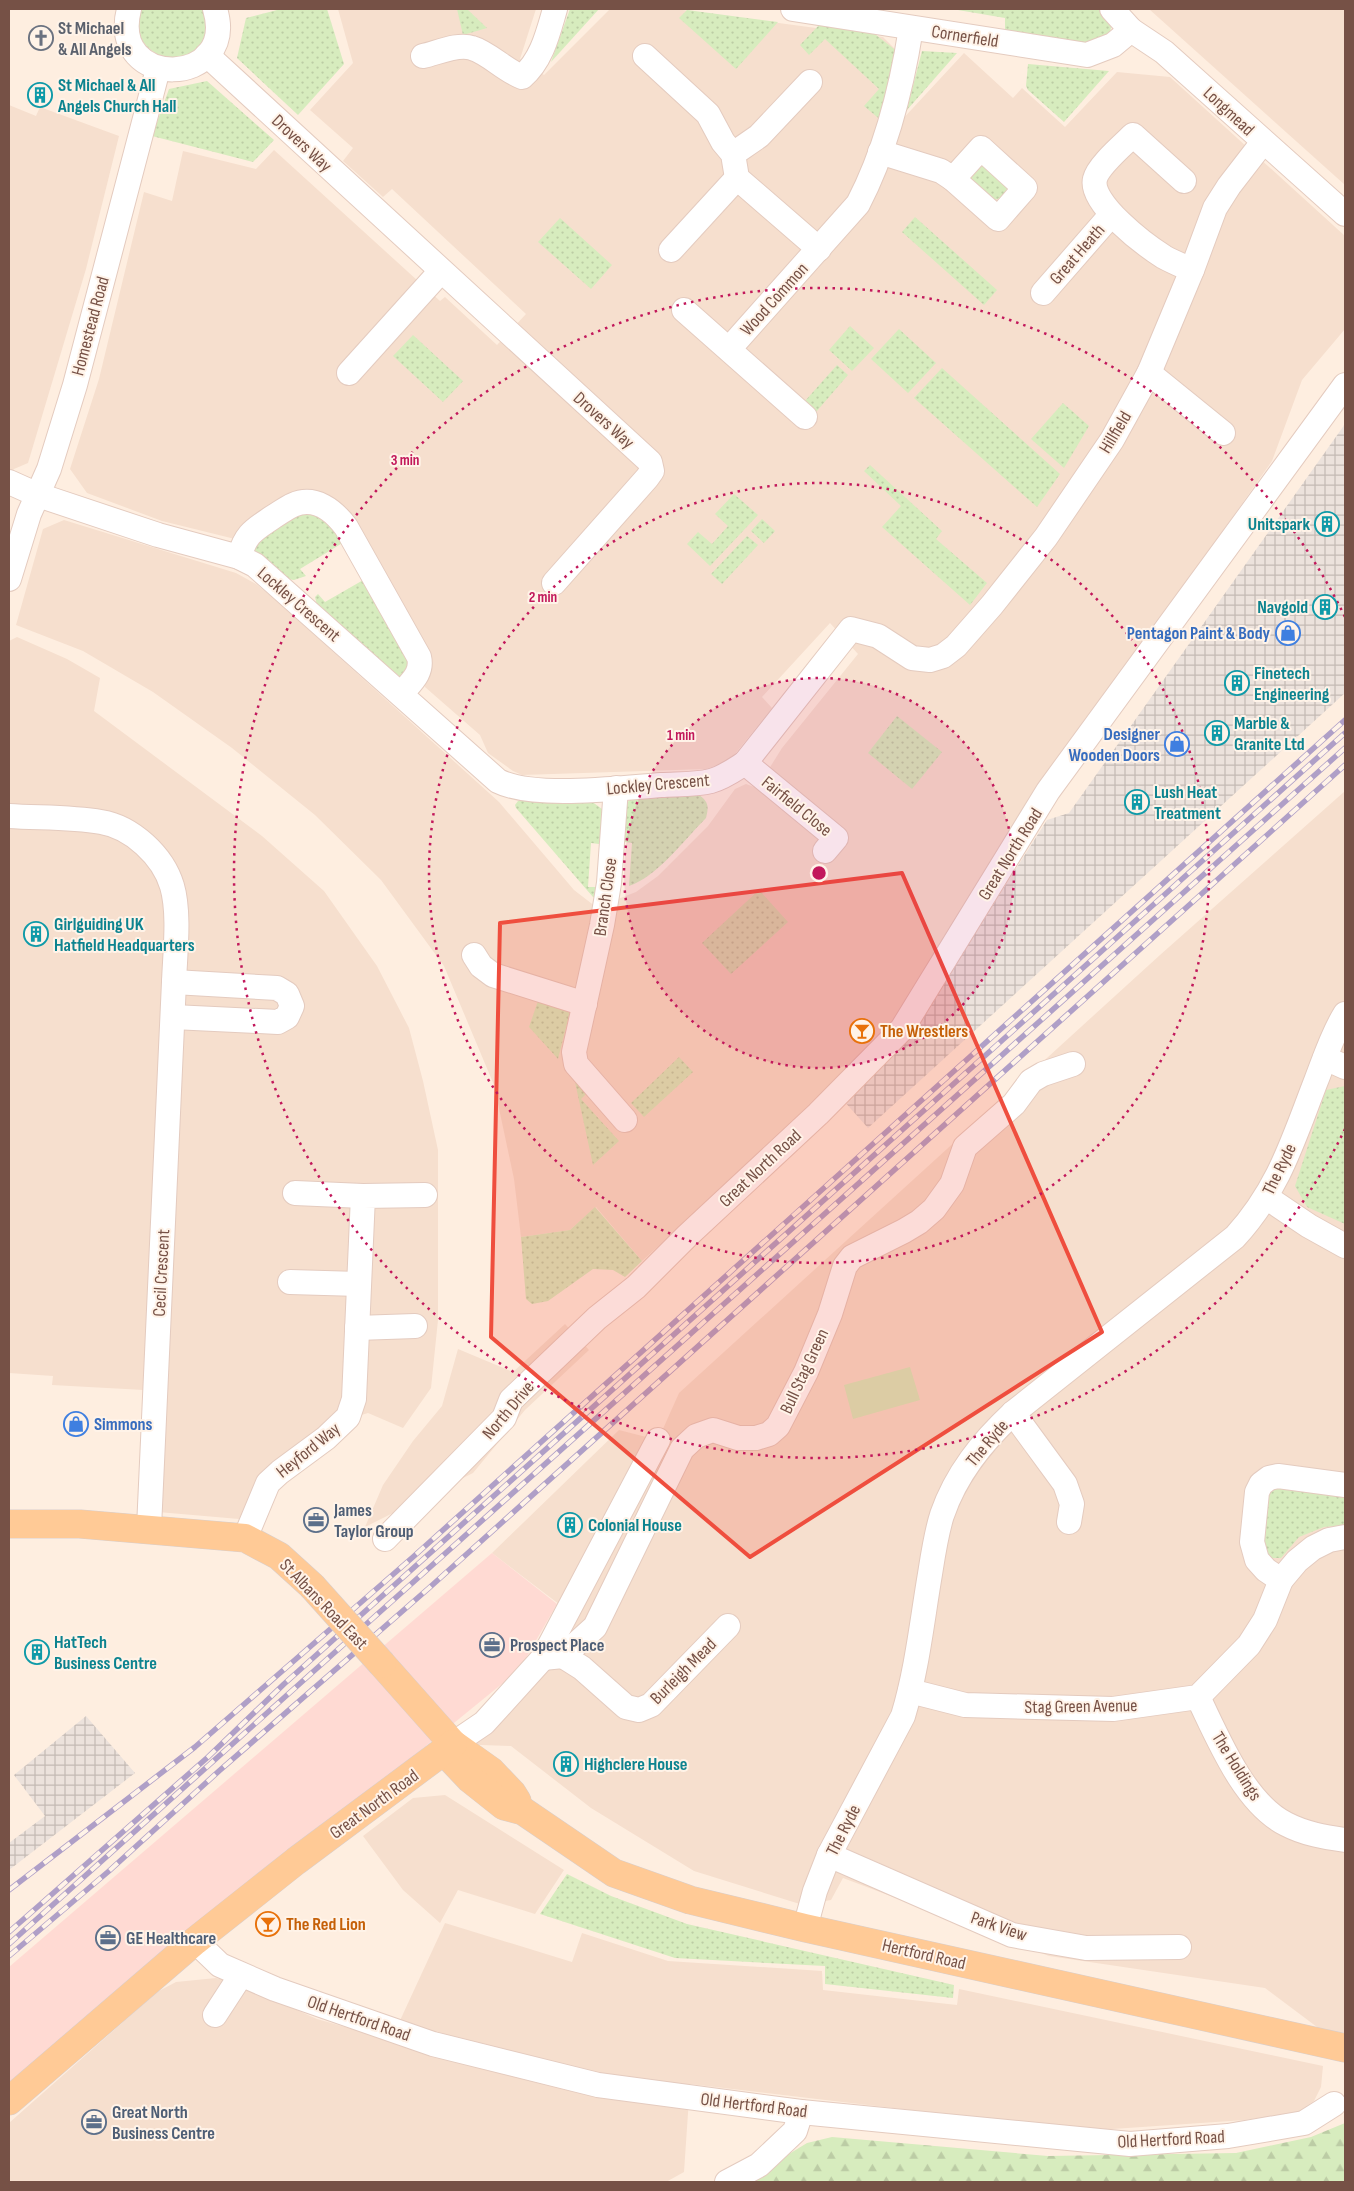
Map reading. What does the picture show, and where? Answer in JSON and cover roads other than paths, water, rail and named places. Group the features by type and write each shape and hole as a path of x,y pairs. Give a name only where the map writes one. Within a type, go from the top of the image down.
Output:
{"main road":[{"name":"St Albans Road East","path":"9,1524 80,1524 149,1528 245,1538 279,1556 312,1586 453,1744"},
{"name":"Hertford Road","path":"453,1744 453,1761 470,1779 504,1806 523,1811 614,1873 690,1900 805,1928 1345,2048"},
{"name":"Great North Road","path":"9,2101 195,1941 296,1860 453,1744"}],"street":[{"path":"128,9 126,24 132,45 145,62 158,69 171,71 185,69 197,64 207,55 215,42 218,26 218,9"},
{"path":"423,56 462,46 472,48 513,74 522,77 532,68 545,42 555,9"},
{"name":"Cornerfield","path":"793,9 1087,54 1100,52 1113,45 1131,30"},
{"name":"Longmead","path":"1112,9 1131,30 1164,52 1345,214"},
{"name":"Wood Common","path":"730,348 858,204 870,181 880,152 906,58 911,28"},
{"name":"Drovers Way","path":"207,55 650,462 652,470 647,478 554,583"},
{"path":"645,56 708,114 723,142 733,154 737,178 672,250"},
{"name":"Homestead Road","path":"9,579 29,514 49,469 75,384 158,69"},
{"path":"733,154 759,136 810,82"},
{"name":"Great Heath","path":"1184,181 1132,135 1098,172 1094,186 1097,196 1111,215 1164,257 1192,270"},
{"name":"Hillfield","path":"878,636 912,658 930,660 943,656 969,632 1046,537 1112,440 1149,372 1192,270 1215,208 1229,186 1263,142"},
{"path":"880,152 941,171 953,179"},
{"name":"Wood Common","path":"737,178 820,249"},
{"name":"Great Heath","path":"1043,293 1111,215"},
{"path":"349,373 441,271"},
{"name":"Wood Common","path":"684,310 730,348 805,416"},
{"path":"1149,372 1223,433"},
{"name":"Great North Road","path":"636,1287 687,1236 818,1114 902,1029 1048,791 1345,385"},
{"name":"Lockley Crescent","path":"9,482 38,495 158,535 239,557 263,571 498,781 510,787 541,791 616,788 711,781 726,775 745,763 851,629 878,636"},
{"name":"Lockley Crescent","path":"239,557 244,541 254,530 294,504 309,502 322,505 336,514 346,527 419,657 420,668 418,674 401,694"},
{"name":"Fairfield Close","path":"745,763 836,838 826,851"},
{"name":"Branch Close","path":"616,788 609,883 574,1052 576,1064 625,1120"},
{"name":"Cecil Crescent","path":"9,816 102,822 130,834 158,859 172,886 175,914 173,1017 149,1528"},
{"path":"474,955 481,966 493,975 585,1004"},
{"path":"173,1017 278,1022 287,1017 292,1006 287,994 277,988 174,982"},
{"name":"The Ryde","path":"805,1928 815,1891 829,1855 903,1716 910,1691 933,1556 942,1515 955,1484 967,1464 987,1438 1013,1413 1235,1237 1250,1221 1281,1172 1335,1062 1345,1014"},
{"name":"Bull Stag Green","path":"553,1657 595,1627 682,1449 696,1436 712,1430 738,1438 756,1438 769,1434 778,1426 806,1372 830,1314 845,1266 852,1257 904,1231 934,1209 952,1184 965,1147 1014,1104 1031,1082 1043,1074 1073,1064"},
{"path":"295,1193 363,1196 425,1195"},
{"name":"Heyford Way","path":"245,1538 268,1483 326,1438 348,1417 354,1400 363,1196"},
{"path":"1266,1197 1309,1226 1345,1246"},
{"path":"290,1282 359,1284"},
{"name":"North Drive","path":"385,1538 504,1418 511,1400 597,1318 636,1287"},
{"path":"358,1328 415,1326"},
{"path":"1013,1413 1065,1484 1072,1504 1069,1522"},
{"name":"Great North Road","path":"453,1744 484,1723 553,1657 658,1440"},
{"path":"1281,1580 1266,1570 1257,1560 1252,1542 1257,1492 1261,1484 1269,1478 1278,1476 1345,1485"},
{"path":"1198,1697 1249,1645 1265,1620 1281,1580 1297,1561 1312,1548 1329,1540 1345,1537"},
{"name":"Burleigh Mead","path":"553,1657 582,1668 626,1707 639,1710 651,1705 728,1626"},
{"name":"Stag Green Avenue","path":"910,1691 965,1705 1113,1709 1198,1697"},
{"name":"The Holdings","path":"1198,1697 1245,1784 1262,1806 1286,1824 1314,1835 1345,1840"},
{"name":"Park View","path":"829,1855 1012,1935 1086,1948 1179,1947"},
{"name":"Old Hertford Road","path":"195,1941 220,1965 275,1990 433,2044 598,2085 801,2112 1130,2144 1228,2136 1304,2123 1334,2104"},
{"path":"215,2015 241,1975"},
{"path":"727,2182 758,2165 795,2131 801,2112"}],"railway":[{"path":"9,1890 195,1747 413,1557 1345,720"},
{"path":"9,1932 208,1757 284,1684 1345,733"},
{"path":"9,1944 1345,748"},
{"path":"9,1956 109,1871 219,1771 429,1588 1345,765"}],"place":[{"name":"St Michael & All Angels","path":"41,38"},
{"name":"St Michael & All Angels Church Hall","path":"40,95"},
{"name":"Unitspark","path":"1327,524"},
{"name":"Navgold","path":"1325,607"},
{"name":"Pentagon Paint & Body","path":"1288,633"},
{"name":"Finetech Engineering","path":"1237,683"},
{"name":"Marble & Granite Ltd","path":"1217,733"},
{"name":"Designer Wooden Doors","path":"1177,744"},
{"name":"Lush Heat Treatment","path":"1137,802"},
{"name":"Girlguiding UK Hatfield Headquarters","path":"36,934"},
{"name":"The Wrestlers","path":"862,1031"},
{"name":"Simmons","path":"76,1424"},
{"name":"James Taylor Group","path":"316,1520"},
{"name":"Colonial House","path":"570,1525"},
{"name":"Prospect Place","path":"492,1645"},
{"name":"HatTech Business Centre","path":"37,1652"},
{"name":"Highclere House","path":"566,1764"},
{"name":"The Red Lion","path":"268,1924"},
{"name":"GE Healthcare","path":"108,1938"},
{"name":"Great North Business Centre","path":"94,2122"}]}
